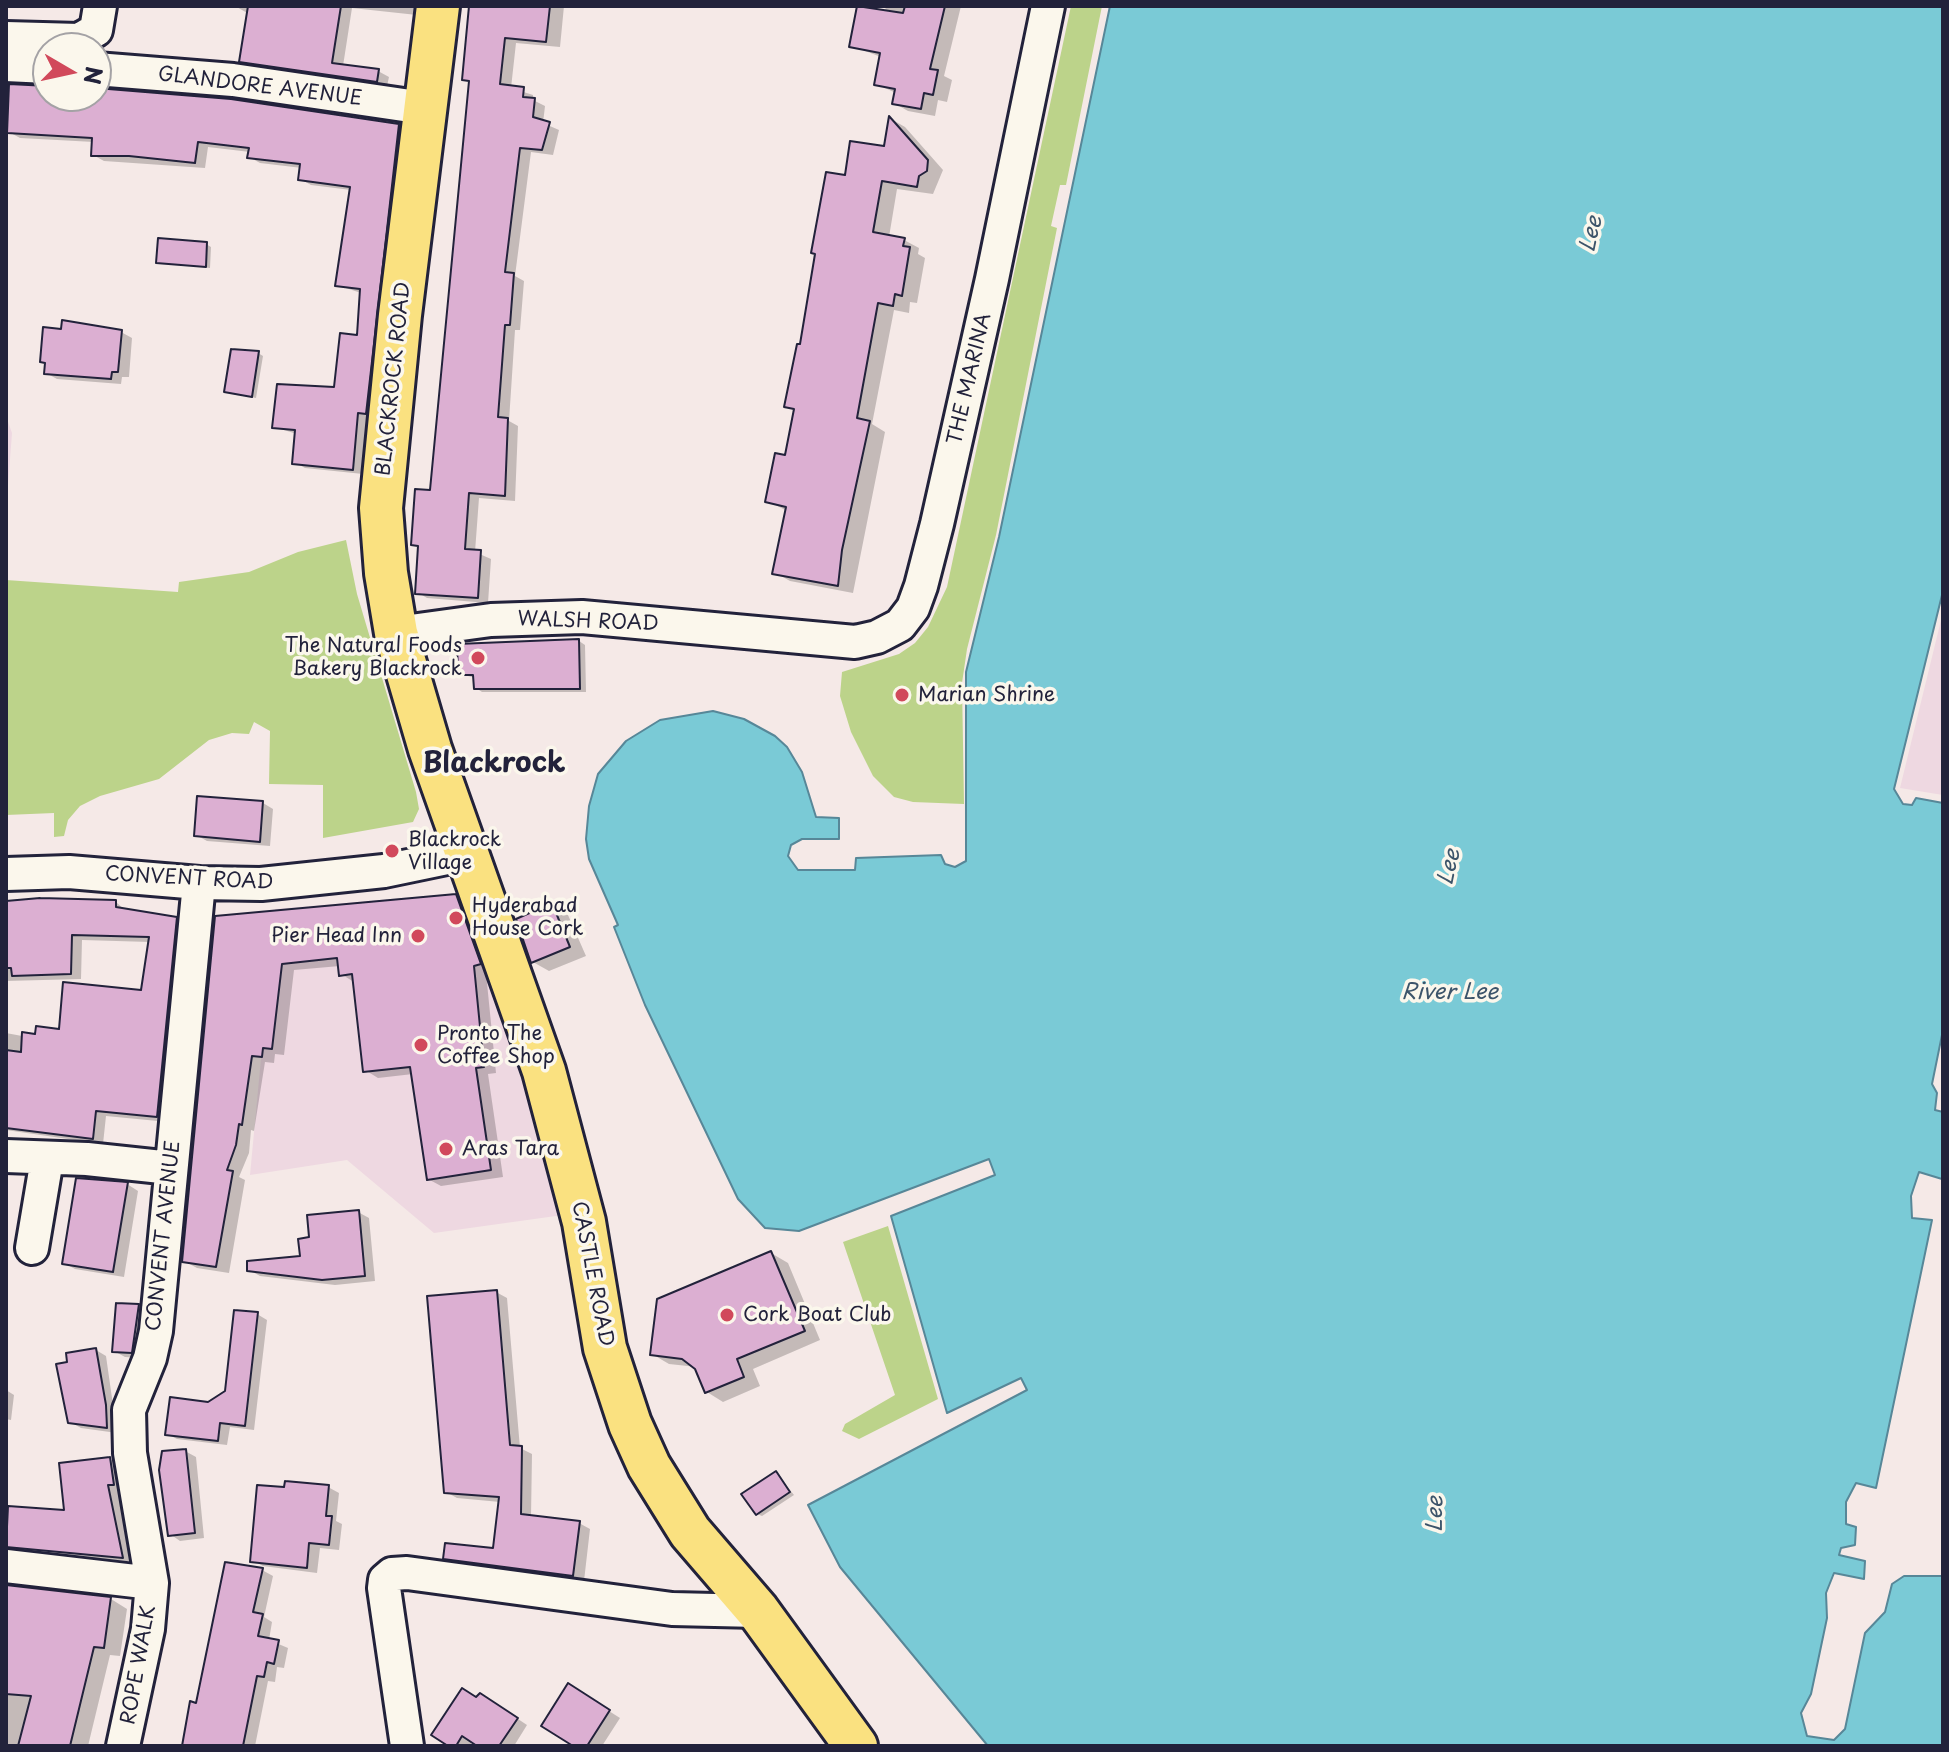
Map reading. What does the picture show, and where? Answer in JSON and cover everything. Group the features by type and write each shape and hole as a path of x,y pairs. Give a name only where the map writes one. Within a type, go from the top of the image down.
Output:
{"main road":[{"name":"BLACKROCK ROAD","path":"430,749 396,633 386,573 381,508 424,108 438,6"},
{"name":"CASTLE ROAD","path":"430,749 544,1071 584,1222 605,1348 630,1424 649,1466 690,1532 758,1611 856,1746"}],"street":[{"path":"6,38 79,40 96,30 100,6"},
{"name":"THE MARINA","path":"780,637 855,642 877,637 900,625 913,608 935,534 1048,6"},
{"path":"6,65 32,66"},
{"name":"GLANDORE AVENUE","path":"112,70 233,80 424,108"},
{"name":"WALSH ROAD","path":"396,633 491,620 582,617 780,637"},
{"name":"CONVENT ROAD","path":"6,874 69,872 199,883 289,882 384,871 466,854"},
{"name":"CONVENT AVENUE","path":"152,1583 127,1428 129,1410 150,1358 156,1331 199,883"},
{"path":"6,1156 87,1159 171,1168"},
{"path":"32,1248 47,1159"},
{"path":"6,1566 152,1583"},
{"path":"407,1746 384,1588 385,1580 392,1574 407,1573 672,1609 758,1611"},
{"name":"ROPE WALK","path":"123,1746 148,1629 152,1583"}],"shaded area":[{"path":"6,416 12,433 6,512"},
{"path":"1943,612 1943,795 1900,788"},
{"path":"461,893 497,1006 506,1009 563,1215 434,1233 347,1160 250,1175 275,909"}],"green space":[{"path":"1071,6 1102,6 1066,185 1060,185 1051,226 1057,228 996,535 967,649 962,683 964,804 913,802 894,797 873,776 851,732 840,696 842,672 899,654 915,643 928,627 947,587"},
{"path":"346,540 357,594 416,792 419,809 413,822 323,838 323,785 269,784 270,731 254,722 249,734 232,733 209,740 159,779 100,796 80,806 68,820 64,836 54,837 54,813 6,815 6,580 178,592 179,582 249,572 298,552"},
{"path":"888,1226 938,1399 859,1439 842,1431 845,1424 895,1395 843,1242"}],"water":[{"name":"River Lee","path":"1110,6 1943,6 1943,591 1894,789 1903,804 1912,805 1916,798 1943,803 1943,1030 1932,1084 1937,1093 1935,1110 1943,1112 1943,1174 1942,1179 1919,1172 1911,1196 1912,1218 1932,1220 1876,1488 1856,1483 1846,1502 1846,1524 1856,1527 1855,1545 1841,1548 1839,1555 1865,1561 1864,1579 1834,1573 1826,1593 1827,1618 1811,1694 1801,1713 1807,1736 1834,1740 1845,1729 1865,1633 1885,1612 1892,1584 1904,1576 1943,1576 1943,1746 988,1746 840,1567 808,1505 1027,1390 1021,1378 947,1413 891,1216 995,1175 989,1159 799,1231 765,1228 738,1199 645,1005 614,927 618,925 589,859 586,839 589,806 598,774 626,741 660,720 713,711 744,719 775,736 787,747 802,772 816,817 839,818 839,839 802,839 791,845 788,856 798,870 855,870 856,858 941,855 945,864 955,867 966,861 966,672 999,537"}],"building":[{"path":"248,6 341,6 332,63 379,69 377,82 239,62"},
{"path":"469,6 550,6 546,42 505,38 500,84 524,87 523,97 535,98 533,117 550,122 542,150 520,148 505,272 514,273 510,325 505,325 498,417 508,418 505,496 469,493 465,549 481,550 478,598 415,594 418,546 411,545 415,489 430,490 469,81 462,80"},
{"path":"857,6 903,13 905,6 945,6 930,69 938,70 933,95 924,93 921,109 892,104 895,89 874,85 880,53 849,47"},
{"path":"9,84 32,85 32,112 112,112 112,89 231,99 399,124 366,414 358,413 353,470 292,464 295,430 272,428 277,384 334,387 340,333 357,335 360,289 335,286 350,187 298,180 300,164 247,158 249,148 198,142 195,163 129,156 91,156 92,138 7,133"},
{"path":"889,116 928,160 927,171 919,176 917,187 882,181 873,232 905,238 903,246 910,247 902,296 895,294 893,306 878,303 857,418 870,421 842,550 838,586 772,574 786,507 765,502 775,453 785,455 794,409 784,407 797,344 800,344 815,254 811,253 826,172 845,175 850,141 884,146"},
{"path":"158,238 207,242 206,267 156,263"},
{"path":"62,320 122,330 118,372 112,372 111,379 44,374 45,363 40,362 43,327 61,329"},
{"path":"231,349 259,351 252,397 224,392"},
{"path":"579,639 580,689 474,689 473,675 458,675 457,644"},
{"path":"197,796 263,801 260,842 194,836"},
{"path":"456,894 481,964 474,966 484,1067 476,1068 491,1170 427,1180 410,1067 363,1072 352,974 339,976 337,958 282,964 272,1049 263,1048 262,1057 252,1056 242,1125 239,1124 227,1170 233,1171 216,1267 182,1262 215,916"},
{"path":"40,898 116,900 116,907 177,917 157,1117 96,1111 93,1139 6,1128 6,1050 21,1052 22,1032 35,1034 36,1026 59,1029 63,982 141,990 149,937 72,935 71,974 12,976 11,968 6,968 6,901"},
{"path":"552,903 570,947 531,963 516,919"},
{"path":"76,1178 128,1182 113,1272 62,1264"},
{"path":"359,1210 365,1276 322,1280 247,1271 247,1261 300,1256 298,1239 309,1237 307,1215"},
{"name":"Cork Boat Club","path":"771,1251 805,1331 737,1359 744,1377 705,1393 695,1369 682,1359 650,1355 657,1299"},
{"path":"497,1290 510,1445 522,1446 521,1514 580,1521 573,1576 443,1559 445,1543 493,1548 499,1497 444,1493 427,1296"},
{"path":"116,1303 139,1304 132,1353 112,1352"},
{"path":"234,1310 258,1312 245,1426 220,1423 218,1441 165,1435 170,1397 208,1402 225,1391"},
{"path":"96,1348 107,1428 68,1423 56,1364 67,1362 66,1353"},
{"path":"186,1449 195,1533 168,1536 159,1470 162,1451"},
{"path":"110,1457 114,1485 108,1485 123,1558 6,1547 8,1506 64,1510 59,1463"},
{"path":"776,1471 790,1492 756,1515 741,1494"},
{"path":"285,1481 329,1485 326,1516 332,1516 329,1545 309,1543 307,1568 250,1562 257,1485 284,1487"},
{"path":"225,1562 263,1568 253,1612 263,1614 258,1636 279,1640 274,1664 267,1662 264,1677 257,1676 243,1746 182,1746 190,1701 196,1703"},
{"path":"6,1585 111,1597 104,1648 94,1647 70,1746 18,1746 31,1696 6,1694"},
{"path":"568,1683 610,1710 587,1746 573,1746 541,1726"},
{"path":"462,1688 476,1697 480,1693 518,1718 499,1746 477,1746 462,1736 456,1746 448,1746 431,1735"}],"place":[{"name":"The Natural Foods Bakery Blackrock","path":"478,658"},
{"name":"Marian Shrine","path":"902,695"},
{"name":"Blackrock Village","path":"392,851"},
{"name":"Hyderabad House Cork","path":"456,918"},
{"name":"Pier Head Inn","path":"418,936"},
{"name":"Pronto The Coffee Shop","path":"421,1045"},
{"name":"Aras Tara","path":"446,1149"},
{"name":"Cork Boat Club","path":"727,1315"}],"district":[{"name":"Blackrock","path":"494,764"}],"water label":[{"name":"Lee","path":"1592,234"},
{"name":"Lee","path":"1450,867"},
{"name":"Lee","path":"1436,1514"}]}
